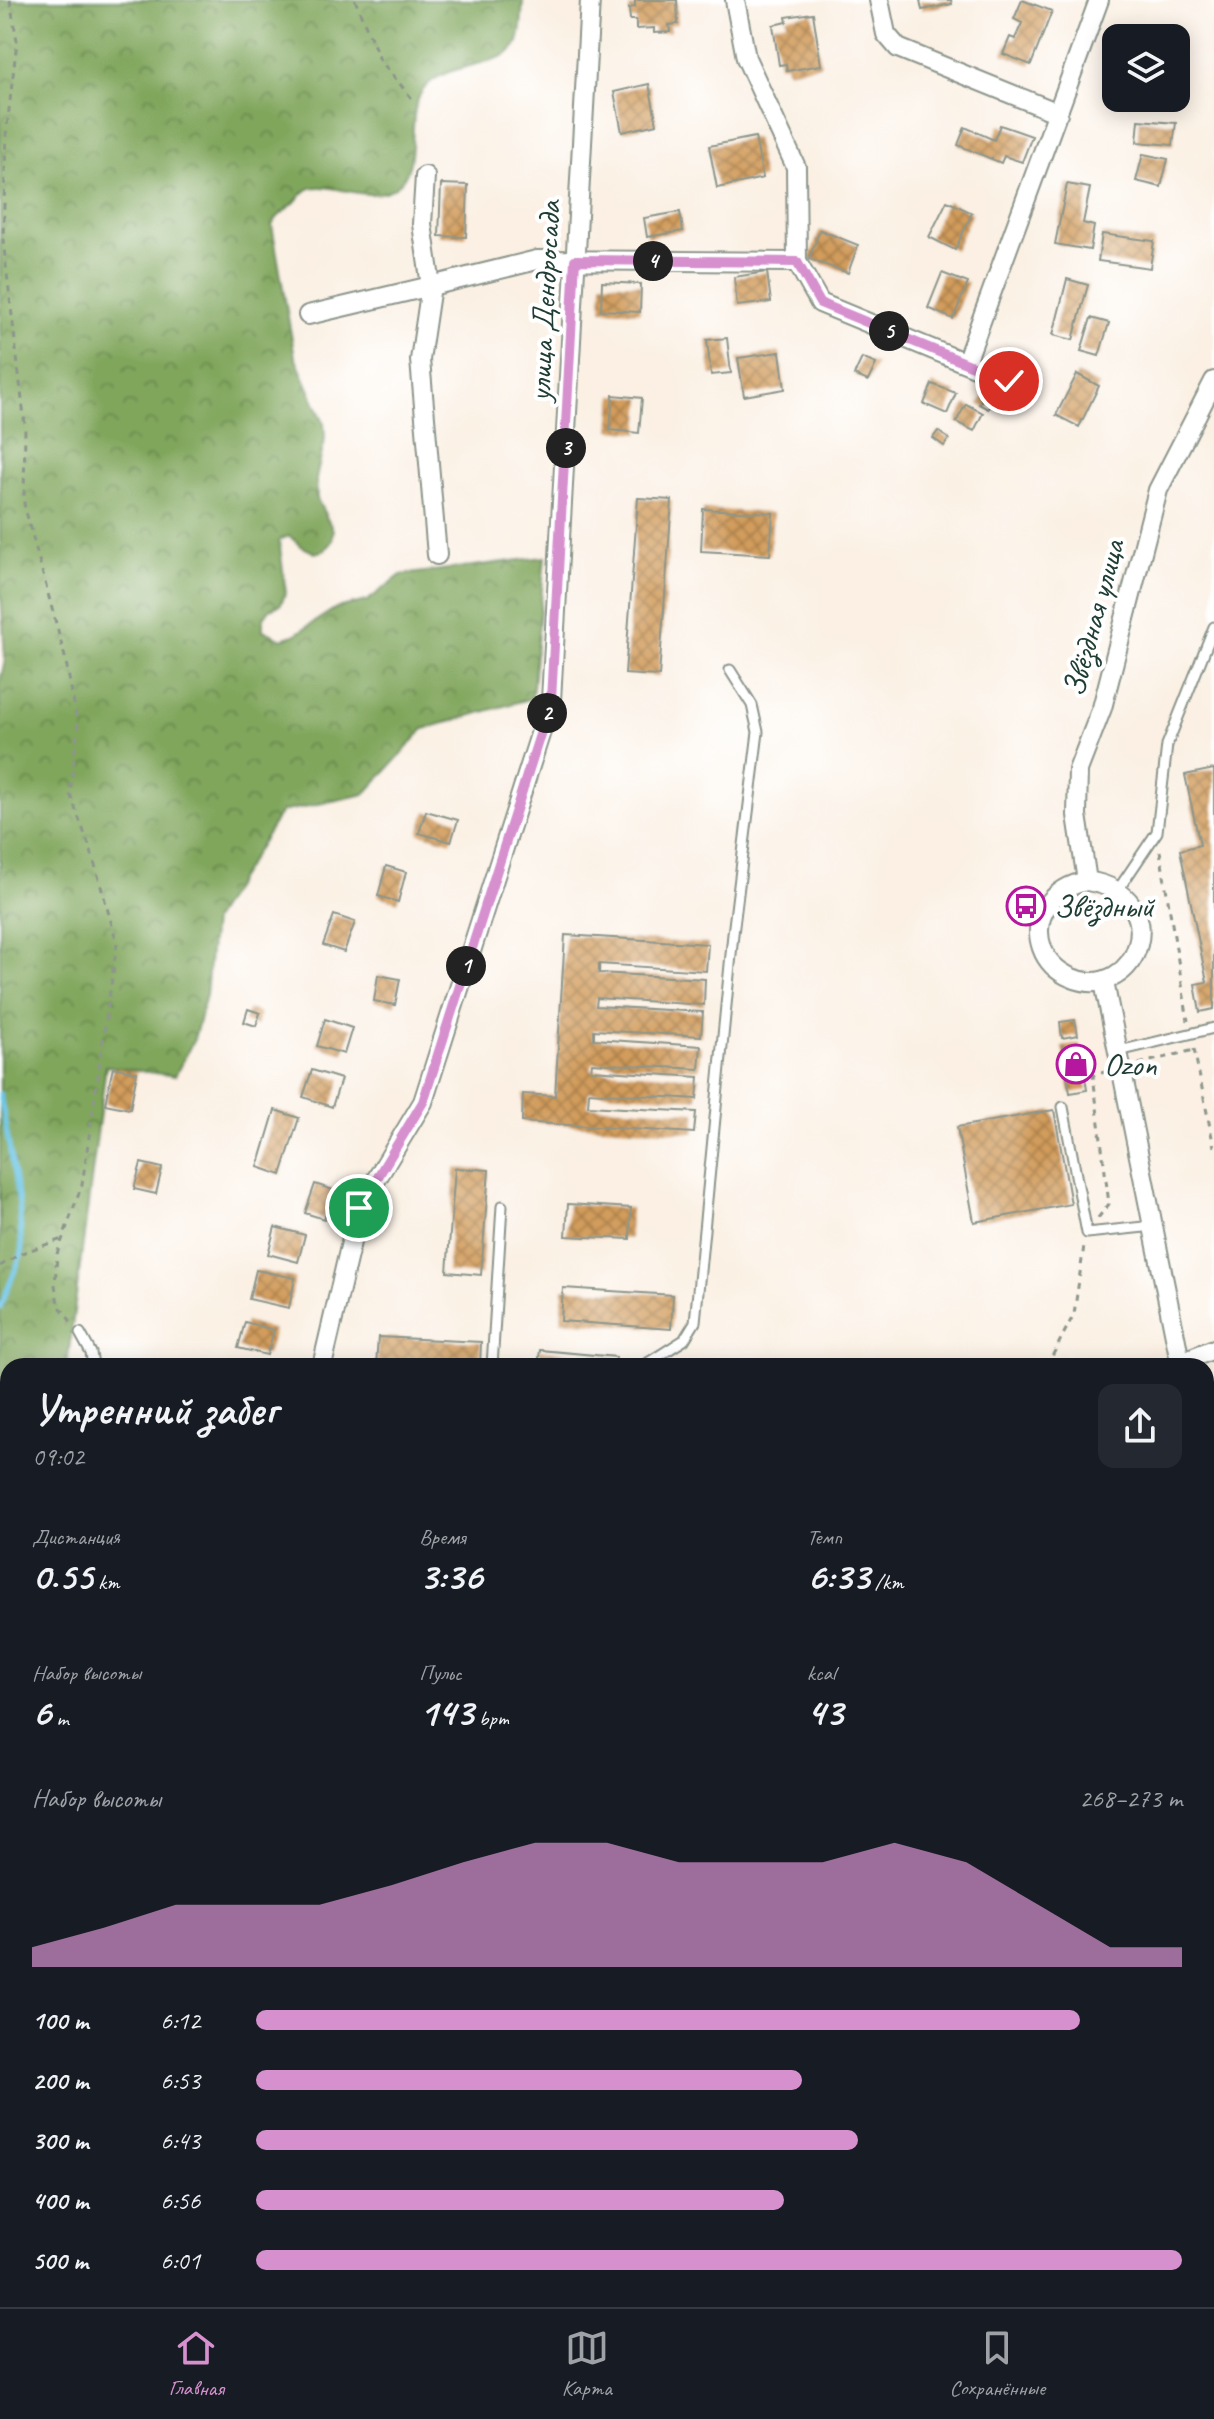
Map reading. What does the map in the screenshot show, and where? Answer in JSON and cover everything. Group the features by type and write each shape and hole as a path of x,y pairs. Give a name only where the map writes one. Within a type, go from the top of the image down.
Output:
{"street":[{"name":"улица Дендросада","path":"324,1358 359,1208 423,1102 551,700 590,0"},
{"path":"735,0 746,58 796,167 797,262 820,303 1009,381"},
{"path":"879,0 886,34 898,48 1058,113"},
{"path":"966,362 1099,0"},
{"path":"425,176 422,224 431,286 420,360 437,555"},
{"path":"308,315 537,260 797,262"},
{"name":"Звёздная улица","path":"1087,881 1077,815 1078,770 1102,708 1158,490 1214,381"},
{"path":"1087,881 1106,884 1118,890 1137,913 1140,938 1132,959 1104,982 1074,979 1061,973 1049,962 1041,947 1039,931 1043,913 1052,898 1062,889 1087,881"},
{"path":"1104,982 1180,1358"},
{"path":"1194,1358 1214,1349"}],"lane":[{"path":"1118,890 1157,832 1167,745 1214,627"},
{"path":"656,1358 684,1340 695,1322 733,934 758,732 752,705 730,670"},
{"path":"1120,1059 1214,1028"},
{"path":"1063,1107 1087,1233 1154,1226"},
{"path":"492,1358 502,1206"},
{"path":"80,1333 92,1358"}],"path":[{"path":"10,0 17,41 6,135 3,240 25,425 24,504 65,657 78,725 70,794 91,851 117,943 82,1185 57,1254 55,1285 58,1304 80,1333"},
{"path":"355,0 380,60 413,100"},
{"path":"1157,832 1191,1034 1214,1147"},
{"path":"1051,1358 1074,1314 1087,1233 1109,1204 1093,1075 1120,1059 1194,1050"},
{"path":"0,1266 22,1253 62,1239"}],"green space":[{"path":"0,0 523,0 518,42 512,51 445,74 423,90 414,114 409,167 395,187 374,194 311,188 272,225 295,357 324,423 325,439 316,479 317,499 333,530 332,541 325,550 315,553 289,536 279,540 286,593 280,605 270,609 263,619 263,630 282,639 294,635 336,608 367,601 401,575 545,557 532,698 424,729 365,794 281,812 213,920 206,995 194,1039 175,1076 106,1066 68,1358 0,1358 0,681 5,660 0,577"}],"building":[{"path":"635,0 677,0 678,24 669,25 670,32 654,33 654,28 636,29 636,20 630,20 629,8 635,7"},
{"path":"920,0 951,0 952,4 922,10"},
{"path":"1022,0 1052,11 1031,65 1003,54 1010,37 1015,39 1022,23 1014,19"},
{"path":"813,13 821,65 787,71 786,64 779,65 773,25 787,22 786,17"},
{"path":"649,84 657,124 622,132 614,92"},
{"path":"1139,120 1176,123 1173,145 1137,142"},
{"path":"1000,125 1032,136 1022,162 1004,156 1001,163 958,145 965,127 994,140"},
{"path":"755,137 763,178 717,188 709,146"},
{"path":"1143,154 1168,159 1161,187 1136,181"},
{"path":"441,184 468,185 466,237 439,236"},
{"path":"1067,184 1090,188 1083,223 1094,226 1090,250 1055,244"},
{"path":"947,201 972,213 955,250 929,237"},
{"path":"680,212 683,231 647,237 644,218"},
{"path":"820,230 858,245 848,273 809,259"},
{"path":"1102,234 1154,241 1150,268 1098,261"},
{"path":"767,272 771,302 737,306 734,277"},
{"path":"942,273 968,283 953,319 928,308"},
{"path":"1067,279 1088,285 1073,340 1053,335"},
{"path":"602,282 641,284 640,312 601,310"},
{"path":"1091,318 1109,323 1099,356 1081,351"},
{"path":"727,338 731,373 711,375 707,340"},
{"path":"780,352 785,389 744,396 738,358"},
{"path":"862,358 876,364 868,381 854,375"},
{"path":"1077,374 1099,386 1079,427 1056,415"},
{"path":"932,384 956,393 947,414 924,404"},
{"path":"986,392 995,397 988,409 979,404"},
{"path":"613,395 642,398 639,433 610,430"},
{"path":"966,404 983,413 974,431 956,422"},
{"path":"938,431 949,439 944,446 933,438"},
{"path":"638,498 672,500 659,676 625,674"},
{"path":"703,509 773,513 770,555 701,551"},
{"path":"1214,769 1214,1009 1200,1012 1195,984 1207,982 1180,850 1200,845 1185,775"},
{"path":"426,811 458,820 451,842 419,833"},
{"path":"386,866 406,872 398,902 378,896"},
{"path":"334,915 355,922 344,952 323,945"},
{"path":"565,935 708,944 706,971 599,964 599,973 705,979 704,1005 597,998 596,1006 703,1012 701,1036 594,1030 594,1039 701,1046 699,1069 592,1063 591,1070 699,1077 697,1099 589,1092 588,1106 696,1112 694,1133 522,1122 523,1094 555,1096"},
{"path":"378,975 400,979 395,1005 374,1001"},
{"path":"248,1009 260,1013 256,1026 244,1022"},
{"path":"325,1019 352,1028 344,1054 317,1046"},
{"path":"1075,1020 1078,1035 1062,1038 1060,1022"},
{"path":"1080,1044 1087,1090 1070,1093 1062,1047"},
{"path":"113,1067 137,1072 130,1109 105,1104"},
{"path":"312,1070 341,1079 332,1107 303,1097"},
{"path":"275,1110 299,1118 281,1175 258,1167"},
{"path":"1054,1110 1071,1204 974,1222 957,1127"},
{"path":"141,1163 162,1168 156,1194 134,1189"},
{"path":"455,1168 489,1170 481,1275 447,1272"},
{"path":"315,1184 333,1190 324,1219 305,1213"},
{"path":"568,1204 631,1208 630,1239 566,1236"},
{"path":"275,1227 305,1235 298,1262 268,1254"},
{"path":"256,1270 295,1278 289,1308 249,1299"},
{"path":"563,1288 673,1295 671,1329 561,1321"},
{"path":"245,1322 274,1330 267,1355 238,1348"},
{"path":"378,1337 481,1342 480,1358 377,1358"},
{"path":"540,1350 616,1357 616,1358 539,1358"}],"waterway":[{"path":"0,1094 19,1203 22,1253 0,1308"}],"place":[{"name":"Звёздный","path":"1026,906"},
{"name":"Ozon","path":"1076,1064"}],"route":[{"path":"359,1208 423,1102 551,700 575,260 797,262 820,303 1009,381"}]}
